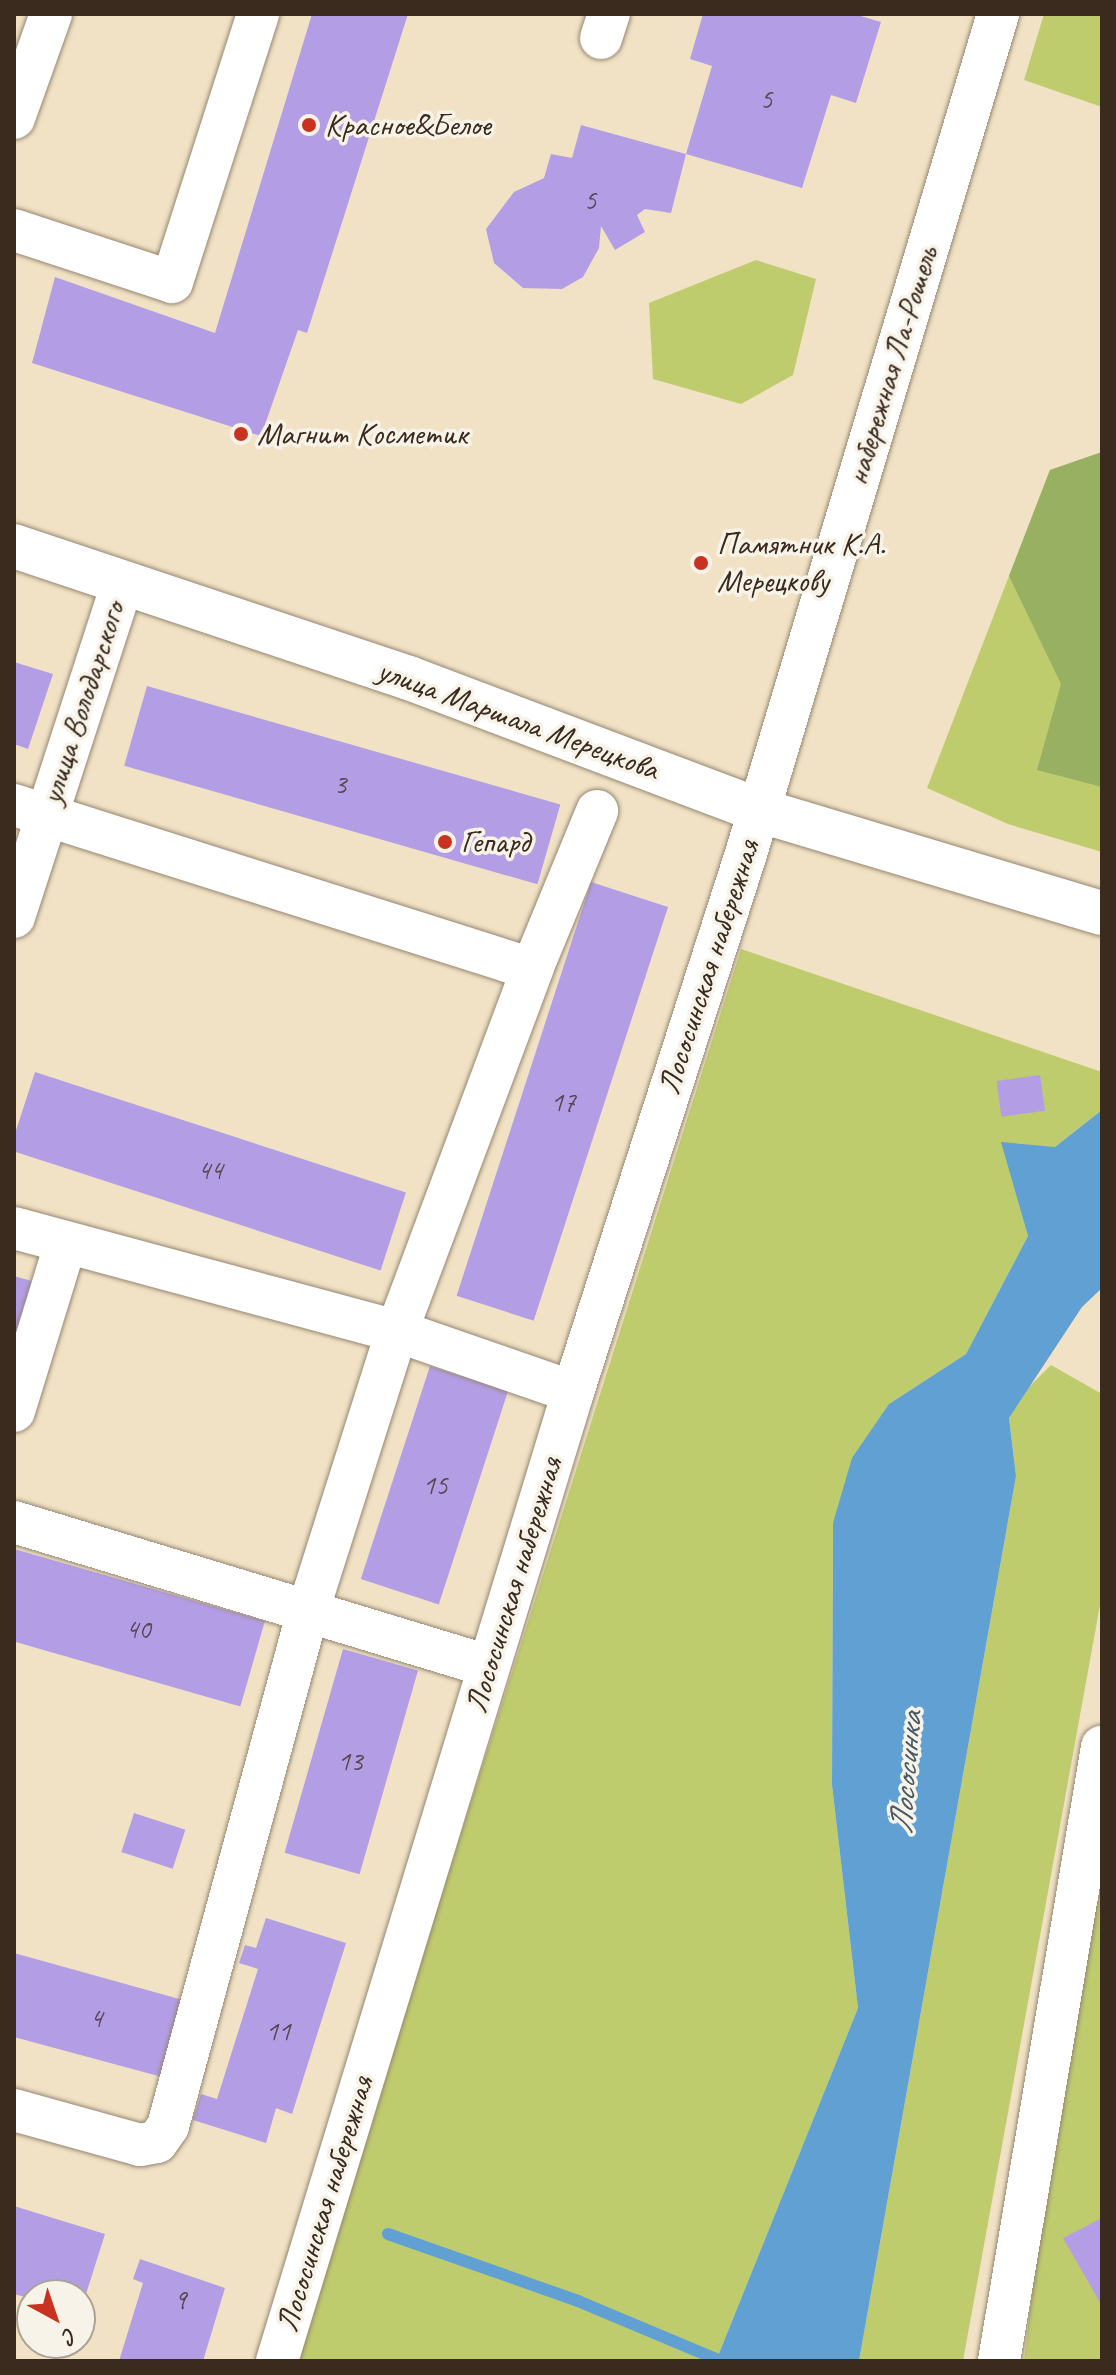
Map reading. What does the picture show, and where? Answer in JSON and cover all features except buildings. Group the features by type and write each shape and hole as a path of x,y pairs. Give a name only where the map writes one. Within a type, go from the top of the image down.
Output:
{"main road":[{"name":"улица Маршала Мерецкова","path":"14,546 409,678 758,810 1102,913"}],"street":[{"path":"14,230 172,282 258,14"},
{"name":"набережная Ла-Рошель","path":"758,810 998,14"},
{"path":"14,118 58,19"},
{"name":"улица Володарского","path":"14,917 30,810 123,582"},
{"path":"30,810 532,969"},
{"name":"Лососинская набережная","path":"277,2361 573,1392 758,810"},
{"path":"14,2110 140,2145 157,2142 168,2126 308,1611 397,1331 532,969 597,811"},
{"path":"14,1228 65,1245 397,1331 573,1392"},
{"path":"14,1411 65,1245"},
{"path":"14,1522 489,1666"},
{"path":"999,2361 1102,1747"}],"green space":[{"path":"1044,14 1102,14 1102,107 1024,80"},
{"path":"756,260 816,279 793,375 741,404 653,379 649,303"},
{"path":"1102,452 1102,852 1008,824 927,788 1050,470"},
{"path":"1102,452 1102,787 1037,770 1061,684 1009,576 1050,470"},
{"path":"741,949 1102,1072 1102,1110 1055,1147 1021,1210 1028,1236 966,1354 889,1404 833,1523 832,1785 858,2008 716,2361 294,2361"},
{"path":"1051,1365 1102,1394 1102,1594 963,2361 859,2361 1016,1476 1009,1418 1023,1393"},
{"path":"1102,1853 1102,2361 1024,2361 1040,2226"}],"water":[{"name":"Лососинка","path":"1102,1110 1102,1288 1082,1307 1009,1418 1016,1476 859,2361 716,2361 858,2008 832,1785 833,1523 852,1458 889,1404 966,1354 1028,1236 1001,1142 1055,1147"}],"waterway":[{"path":"388,2234 578,2301 721,2361"}],"place":[{"name":"Красное&Белое","path":"309,125"},
{"name":"Магнит Косметик","path":"241,434"},
{"name":"Памятник К.А. Мерецкову","path":"701,563"},
{"name":"Гепард","path":"445,842"}]}
